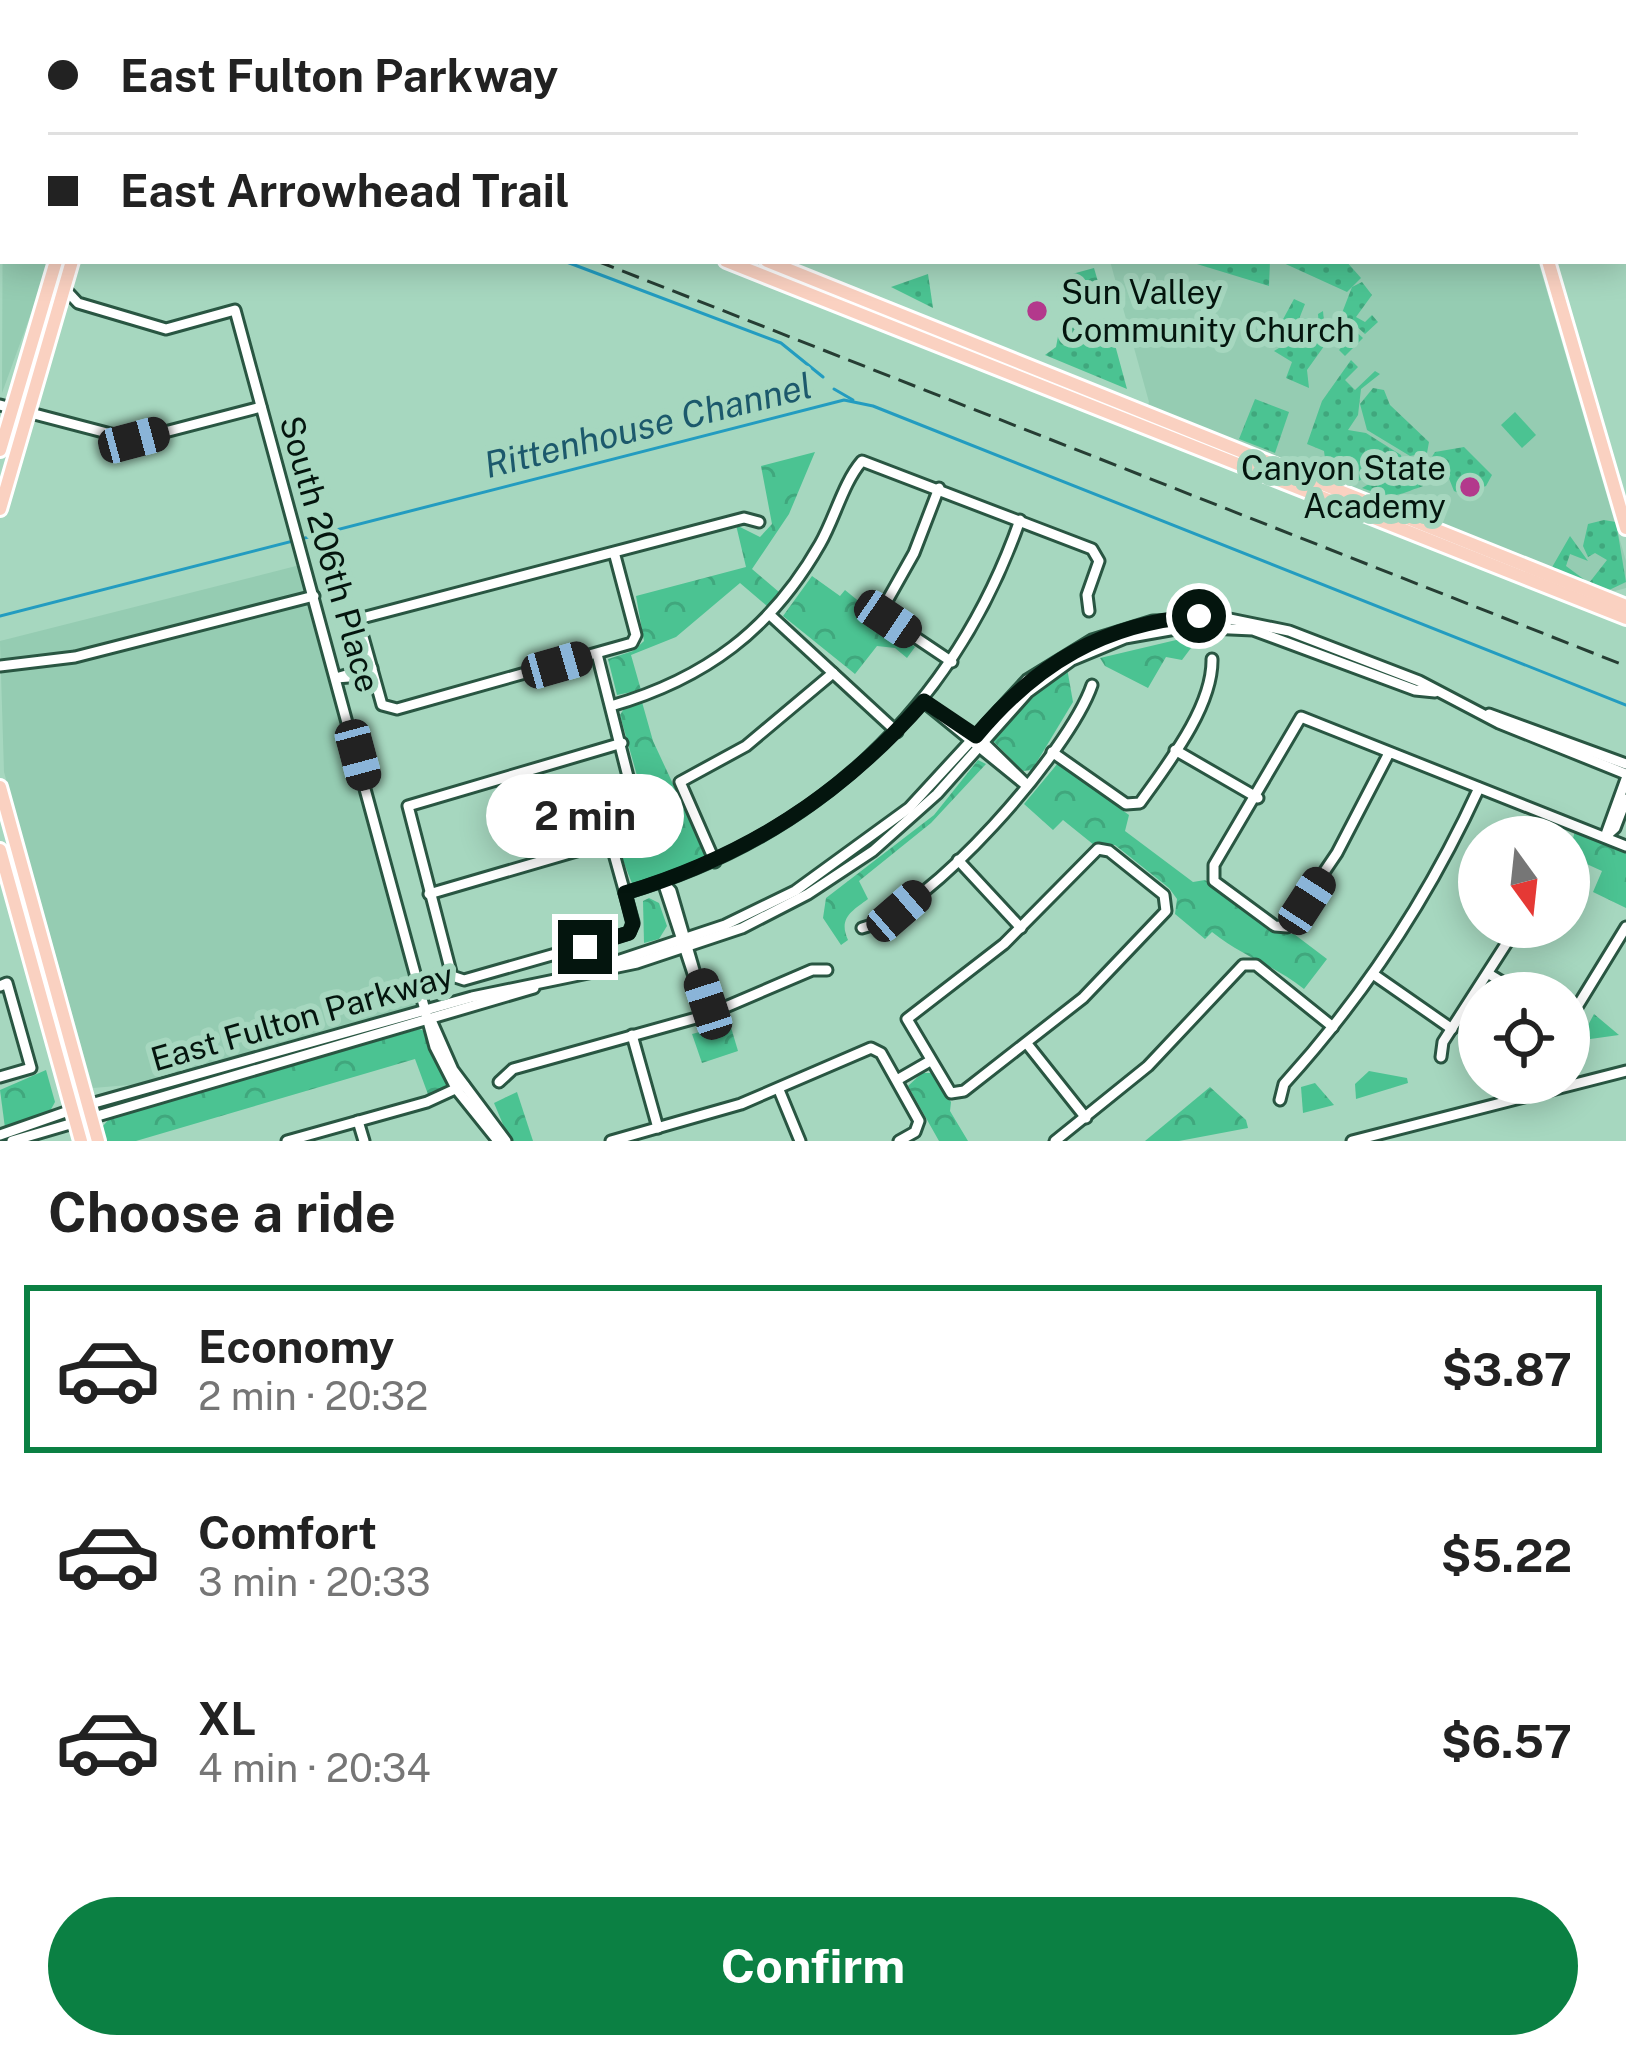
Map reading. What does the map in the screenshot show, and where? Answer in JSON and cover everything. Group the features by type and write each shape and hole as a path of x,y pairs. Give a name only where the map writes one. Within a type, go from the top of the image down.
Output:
{"main road":[{"path":"0,450 6,407 55,264"},
{"path":"0,509 72,264"},
{"path":"735,264 868,309"},
{"path":"773,264 868,309 1625,613"},
{"path":"1549,264 1626,528"},
{"path":"0,787 64,1017 82,1113 81,1141"},
{"path":"0,850 82,1113 98,1141"},
{"path":"29,953 40,965 54,1012 64,1017"}],"street":[{"path":"57,316 78,304 64,289"},
{"name":"South 206th Place","path":"78,304 166,329 235,310 429,1015 460,1088 502,1141"},
{"path":"6,407 134,440 261,407"},
{"path":"611,706 696,675 769,614 820,545 862,461 1097,554 1089,611"},
{"path":"939,488 885,615 952,662"},
{"path":"614,552 634,640 388,710 358,619 614,552 744,518 758,522"},
{"path":"625,893 715,862 812,807 897,732 952,662 990,596 1020,520"},
{"path":"0,666 75,658 314,596"},
{"path":"769,614 897,732"},
{"name":"East Fulton Parkway","path":"82,1113 684,945 764,908 846,859 909,808 976,742 1012,693 1069,652 1121,629 1175,618 1225,617 1289,631 1626,777"},
{"path":"428,894 644,830 597,654"},
{"path":"1052,752 1134,806 1175,750 1213,675 1212,658"},
{"path":"336,678 362,676 372,668"},
{"path":"715,862 680,782 746,746 833,673"},
{"path":"862,928 899,911 958,860 1028,785 1092,686"},
{"path":"924,701 1028,785"},
{"name":"East Fulton Parkway","path":"1484,713 1507,716 1626,764"},
{"path":"1389,752 1337,853 1291,924 1281,928 1218,884 1212,874 1301,717 1551,816"},
{"path":"611,843 632,928 626,935 457,980 428,894 408,806 622,743"},
{"path":"1175,750 1258,798"},
{"path":"1605,837 1626,777"},
{"path":"1280,1100 1284,1084 1373,974 1431,884 1479,788"},
{"path":"1605,837 1615,828 1626,799"},
{"path":"1590,831 1626,846"},
{"path":"1104,849 1168,902 1117,966 1028,1045 954,1094 908,1018 1022,928 1093,852 1104,849"},
{"path":"958,860 1022,928"},
{"path":"663,882 707,1015"},
{"path":"1590,989 1623,940 1626,927"},
{"path":"1055,1141 1167,1047 1247,963 1333,1027"},
{"path":"499,1082 513,1069 707,1015 812,970 827,970"},
{"path":"1373,974 1452,1029"},
{"path":"0,1077 31,1068 4,984"},
{"path":"1441,1057 1458,1020"},
{"path":"632,1035 658,1128"},
{"path":"1028,1045 1086,1118"},
{"path":"611,1141 779,1090 875,1048 919,1126 898,1141"},
{"path":"897,1080 931,1060"},
{"path":"1352,1141 1626,1071"},
{"path":"287,1141 460,1088"},
{"path":"779,1090 800,1141"},
{"path":"0,1135 82,1113"},
{"path":"12,1141 82,1113"},
{"path":"358,1121 364,1141"}],"shaded area":[{"path":"3,264 49,264 2,393"},
{"name":"Canyon State Academy","path":"1111,264 1539,264 1626,561 1626,588 1608,593 1145,413 1149,402"},
{"path":"300,565 420,1001 415,1007 140,1084 93,1088 4,772 0,641"}],"green space":[{"path":"1197,264 1270,264 1269,286"},
{"path":"1286,264 1349,264 1361,278 1347,292"},
{"path":"1094,268 1103,299 1080,305 1072,274"},
{"path":"928,274 933,308 891,287"},
{"path":"1362,282 1372,295 1356,317 1365,322 1372,315 1378,322 1365,334 1342,313 1352,287"},
{"path":"1294,299 1305,304 1299,319 1311,318 1317,332 1309,335 1311,342 1320,341 1318,314 1323,311 1324,322 1341,318 1363,338 1345,356 1339,350 1350,338 1344,331 1327,342 1307,370 1309,388 1286,378 1292,362 1274,351 1287,343 1281,323"},
{"path":"1108,319 1127,389 1045,355 1056,347 1059,331"},
{"path":"1351,360 1358,367 1345,380 1355,390 1375,371 1380,374 1361,389 1358,415 1348,430 1366,433 1401,455 1404,472 1390,473 1396,470 1390,457 1370,465 1373,475 1351,484 1327,474 1324,451 1307,444 1322,401"},
{"path":"1373,388 1384,390 1390,405 1429,442 1427,453 1410,456 1367,430 1360,404"},
{"path":"1255,399 1289,412 1275,453 1239,439"},
{"path":"1515,412 1536,435 1522,448 1501,425"},
{"path":"1464,447 1492,475 1486,486 1463,495 1454,491 1448,476 1432,483 1426,466 1435,452"},
{"path":"815,452 789,514 752,569 779,592 767,606 740,583 676,637 631,655 641,690 617,695 608,659 633,651 644,641 636,596 746,567 736,525 760,537 772,524 761,466"},
{"path":"1419,463 1430,484 1391,495 1362,488 1386,474 1406,474"},
{"path":"1616,522 1626,582 1607,591 1551,569 1570,536 1588,561 1570,554 1566,566 1589,583 1607,560 1595,553 1588,557 1583,546 1588,524"},
{"path":"812,576 840,596 845,590 915,647 907,658 895,648 877,646 855,674 783,616"},
{"path":"1193,636 1194,644 1182,660 1166,657 1148,688 1105,666 1100,658"},
{"path":"1067,668 1073,702 1032,770 1023,771 991,739 1023,701"},
{"path":"642,702 653,741 707,857 633,886 619,850 642,839 650,822 620,715 625,707"},
{"path":"978,760 986,764 931,823 859,881 868,899 848,916 848,940 841,945 823,918 826,898 934,815"},
{"path":"1058,763 1129,815 1125,831 1193,882 1205,880 1273,933 1294,934 1327,959 1304,989 1212,932 1205,939 1175,914 1177,899 1169,888 1115,845 1094,845 1063,820 1053,830 1024,804"},
{"path":"1590,836 1626,850 1626,908 1593,892 1602,871 1590,866"},
{"path":"649,898 659,903 667,926 659,939 644,943 643,901"},
{"path":"1594,1014 1619,1035 1590,1039"},
{"path":"730,1024 738,1051 702,1063 692,1034"},
{"path":"419,1029 427,1032 452,1088 429,1097 415,1059 136,1141 106,1141 103,1126 109,1119"},
{"path":"46,1070 55,1102 49,1113 5,1128 0,1090"},
{"path":"1369,1071 1407,1078 1408,1083 1356,1099 1355,1084"},
{"path":"922,1073 931,1073 951,1102 950,1111 968,1141 939,1141 908,1086"},
{"path":"1315,1083 1334,1105 1303,1113 1301,1087"},
{"path":"1210,1087 1246,1120 1248,1128 1179,1141 1145,1141"},
{"path":"517,1092 533,1141 510,1141 494,1103"}],"waterway":[{"path":"572,264 781,343 823,377"},
{"path":"834,389 853,400"},
{"name":"Rittenhouse Channel","path":"0,616 844,400 873,406 1626,705"}],"railway":[{"path":"605,264 1626,666"}],"place":[{"name":"Sun Valley Community Church","path":"1037,311"},
{"name":"Canyon State Academy","path":"1470,487"}],"route":[{"path":"585,947 629,933 633,924 625,893 715,862 781,827 842,784 924,701 976,736 1012,693 1069,652 1133,626 1199,616"}]}
